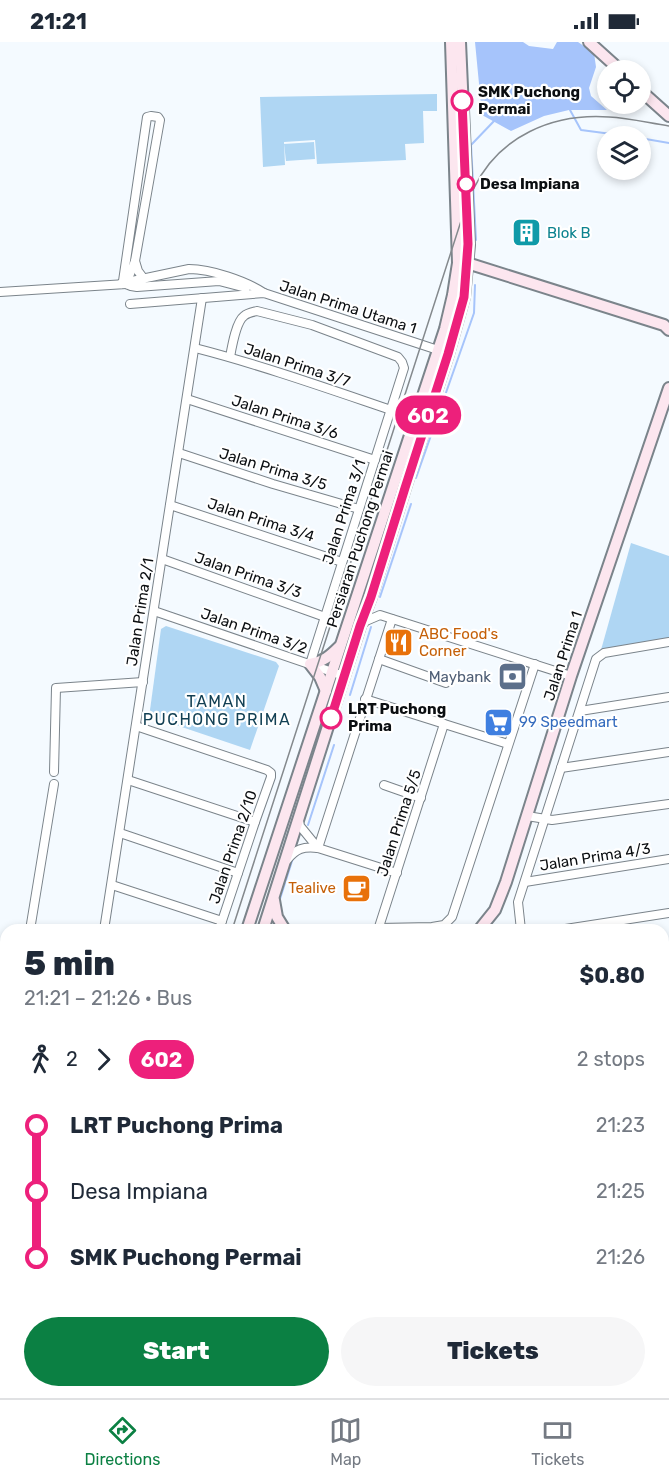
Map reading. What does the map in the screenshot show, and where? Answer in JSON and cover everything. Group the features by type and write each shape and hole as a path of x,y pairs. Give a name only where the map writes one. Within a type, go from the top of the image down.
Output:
{"main road":[{"name":"Persiaran Puchong Permai","path":"248,924 341,645 399,487 443,352 464,297 451,42"},
{"name":"Persiaran Puchong Permai","path":"443,352 445,328 468,244 460,42"},
{"path":"589,42 609,60"},
{"path":"651,100 669,116"},
{"path":"468,244 472,254 485,269"},
{"path":"462,263 664,325 669,330"},
{"path":"465,286 472,276 485,269"},
{"name":"Jalan Prima 1","path":"484,924 495,910 506,882 571,676 669,388"},
{"name":"Persiaran Puchong Permai","path":"265,924 371,597 399,487"},
{"path":"310,664 320,663 341,645"},
{"path":"310,664 320,677 326,691"},
{"path":"273,897 281,924"}],"street":[{"path":"147,117 158,117 160,120 135,261 124,284 147,117"},
{"path":"135,261 138,272 144,279"},
{"path":"0,292 124,284 176,271 198,269 253,286 264,293"},
{"path":"124,284 137,287 219,281 246,288 251,294"},
{"name":"Jalan Prima Utama 1","path":"130,304 264,293 443,352"},
{"name":"Jalan Prima 2/1","path":"105,924 202,298"},
{"name":"Jalan Prima 3/1","path":"230,357 242,316 257,311 312,325 398,357 404,368 310,664"},
{"name":"Jalan Prima 3/7","path":"195,348 295,377 391,410"},
{"name":"Jalan Prima 3/6","path":"188,399 375,460"},
{"name":"Jalan Prima 3/5","path":"178,453 359,509"},
{"name":"Jalan Prima 3/4","path":"170,505 342,562"},
{"name":"Jalan Prima 3/3","path":"162,560 325,617"},
{"path":"371,597 380,615"},
{"name":"Jalan Prima 3/2","path":"154,611 344,676"},
{"path":"360,626 380,615 571,676"},
{"path":"318,848 393,619"},
{"path":"520,924 518,902 541,828 548,820 561,768 596,659 604,653 669,642"},
{"path":"379,659 447,683"},
{"path":"445,924 452,917 535,664"},
{"path":"54,772 56,688 143,682"},
{"path":"580,711 669,697"},
{"path":"365,699 508,744"},
{"name":"Jalan Prima 5/5","path":"381,924 444,724"},
{"name":"Jalan Prima 2/10","path":"136,726 271,772 221,924"},
{"path":"561,768 669,752"},
{"path":"128,780 255,822"},
{"path":"31,924 54,784"},
{"path":"384,785 421,798"},
{"path":"526,821 669,804"},
{"path":"298,819 300,826 318,848"},
{"path":"526,821 541,828"},
{"path":"120,833 238,873"},
{"path":"285,862 298,850 308,847 318,848 397,873"},
{"name":"Jalan Prima 4/3","path":"525,882 669,859"},
{"path":"112,885 222,921"},
{"path":"598,924 669,913"}],"shaded area":[{"path":"475,42 523,42 529,46 553,49 557,42 578,42 594,53 596,67 589,88 591,96 597,101 597,110 569,110 544,116 511,131 482,115"},
{"path":"437,94 437,111 423,111 424,143 405,144 406,160 317,164 315,140 284,142 285,165 263,167 260,97"},
{"path":"314,142 315,159 286,161 284,144"},
{"path":"631,543 669,556 669,639 601,650"},
{"path":"166,626 276,662 279,666 250,750 155,718 150,710 161,629"}],"waterway":[{"path":"570,110 581,130 597,132"},
{"path":"476,240 471,145 495,120"},
{"path":"651,140 669,143"},
{"path":"416,478 474,313 475,285"},
{"path":"380,597 411,504"},
{"path":"350,695 371,627"},
{"path":"308,825 334,745"},
{"path":"279,902 293,858"}],"tram line":[{"path":"234,924 462,218 474,188 498,154 513,142 548,124 568,119 609,117 669,126"}],"bus line":[{"name":"602","path":"331,718 448,354 464,297 468,244 462,101"}],"place":[{"name":"SMK Puchong Permai","path":"462,101"},
{"name":"Desa Impiana","path":"466,184"},
{"name":"Blok B","path":"526,233"},
{"name":"ABC Food's Corner","path":"398,643"},
{"name":"Maybank","path":"512,677"},
{"name":"LRT Puchong Prima","path":"331,718"},
{"name":"99 Speedmart","path":"498,722"},
{"name":"Tealive","path":"357,888"}],"district":[{"name":"TAMAN PUCHONG PRIMA","path":"217,710"}]}
